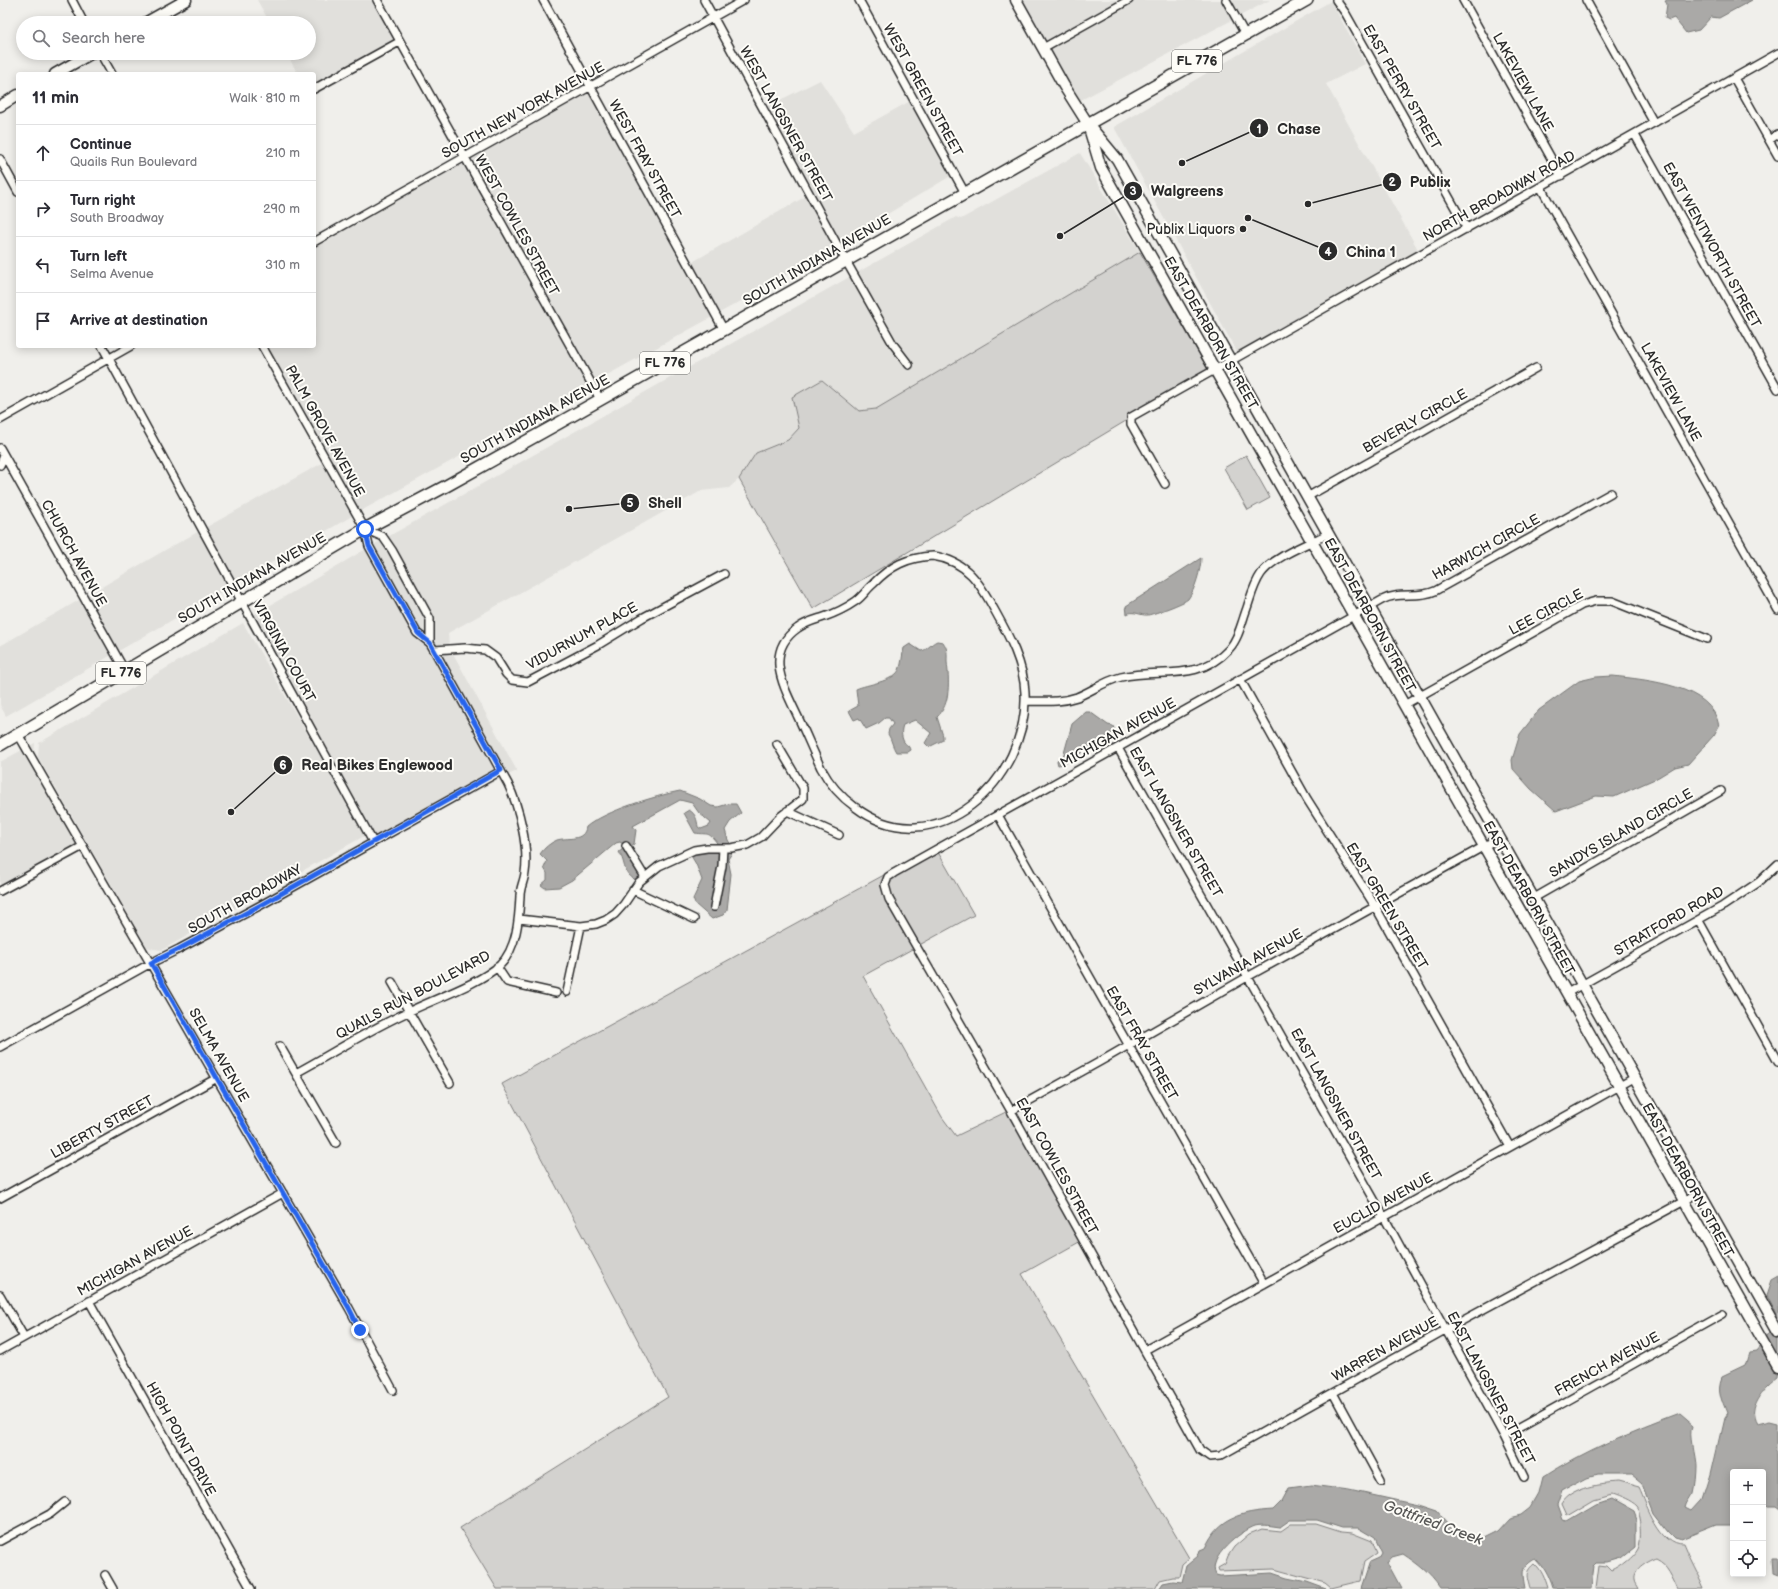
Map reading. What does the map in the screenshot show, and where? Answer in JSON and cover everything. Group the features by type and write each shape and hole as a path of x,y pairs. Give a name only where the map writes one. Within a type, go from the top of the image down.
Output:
{"main road":[{"path":"157,16 186,0"},
{"path":"1016,0 1088,124"},
{"name":"FL 776","path":"1088,124 1307,0"},
{"path":"59,72 80,60"},
{"path":"0,106 16,96"},
{"name":"SOUTH INDIANA AVENUE","path":"0,745 365,529 448,485 600,400 1088,124"},
{"name":"EAST DEARBORN STREET","path":"1088,124 1117,159 1583,985 1698,1193 1778,1332"},
{"name":"EAST DEARBORN STREET","path":"1088,124 1101,168 1778,1367"}],"street":[{"path":"72,0 80,16"},
{"name":"WEST COWLES STREET","path":"377,0 399,42 600,400"},
{"name":"WEST FRAY STREET","path":"543,0 724,330"},
{"name":"WEST LANGSNER STREET","path":"704,0 846,261"},
{"name":"SOUTH NEW YORK AVENUE","path":"316,241 744,0"},
{"name":"WEST GREEN STREET","path":"859,0 965,193"},
{"path":"1043,48 1129,0"},
{"path":"1226,0 1245,34"},
{"name":"EAST PERRY STREET","path":"1336,0 1353,27 1467,229"},
{"name":"LAKEVIEW LANE","path":"1463,0 1561,176"},
{"path":"1586,0 1654,123"},
{"path":"316,88 399,42"},
{"name":"NORTH BROADWAY ROAD","path":"1165,484 1131,424 1131,417 1541,188 1778,53"},
{"path":"104,60 111,72"},
{"path":"1734,78 1778,156"},
{"path":"1769,140 1778,134"},
{"name":"EAST WENTWORTH STREET","path":"1635,135 1778,389"},
{"path":"0,159 16,188"},
{"name":"LAKEVIEW LANE","path":"1541,188 1778,610"},
{"path":"846,261 893,344 909,365"},
{"name":"VIRGINIA COURT","path":"103,348 373,842"},
{"path":"0,420 128,348"},
{"name":"PALM GROVE AVENUE","path":"263,348 365,529"},
{"name":"BEVERLY CIRCLE","path":"1308,497 1536,368"},
{"name":"CHURCH AVENUE","path":"0,448 125,670"},
{"path":"0,465 4,456"},
{"name":"HARWICH CIRCLE","path":"1369,607 1391,596 1418,596 1435,591 1611,493"},
{"name":"QUAILS RUN BOULEVARD","path":"365,529 383,537 392,550 430,619 430,643"},
{"name":"QUAILS RUN BOULEVARD","path":"296,1073 409,1011 460,988 497,967 509,952 519,919 520,894 525,873 525,853 520,818 515,798 430,643 418,633 369,546 365,529"},
{"path":"1026,701 1065,700 1122,677 1137,674 1193,671 1210,665 1219,659 1234,644 1255,585 1262,572 1285,555 1328,534"},
{"path":"924,556 944,558 966,570 985,592 1004,627 1018,659 1024,683 1026,701 1021,728 1010,760 1002,774 983,796 960,813 941,822 916,828 900,828 876,820 862,812 844,798 828,779 818,761 782,681 779,661 783,644 796,629 806,623 844,608 862,596 882,574 896,565 924,556"},
{"name":"VIDURNUM PLACE","path":"434,650 464,648 485,650 496,658 506,674 512,680 528,682 598,645 642,618 724,574"},
{"name":"LEE CIRCLE","path":"1404,705 1582,604 1596,601 1616,602 1707,639"},
{"name":"MICHIGAN AVENUE","path":"884,885 888,877 894,873 1369,607"},
{"name":"EAST GREEN STREET","path":"1240,679 1310,805 1375,906 1510,1147"},
{"name":"SELMA AVENUE","path":"18,734 349,1308 393,1390"},
{"path":"519,919 581,926 596,924 615,914 633,890 645,877 659,866 686,853 707,848 738,847 756,840 787,811 803,799 802,788 777,744"},
{"name":"EAST LANGSNER STREET","path":"1118,748 1249,976 1384,1217 1504,1436 1524,1477"},
{"name":"SOUTH BROADWAY","path":"0,1047 151,963 207,935 501,770"},
{"name":"SANDYS ISLAND CIRCLE","path":"1534,898 1721,791"},
{"path":"787,811 839,835"},
{"name":"EAST FRAY STREET","path":"998,815 1127,1045 1264,1284"},
{"name":"SYLVANIA AVENUE","path":"1011,1111 1249,976 1499,838"},
{"path":"0,891 82,846"},
{"path":"626,846 645,877"},
{"path":"714,907 722,866 723,848"},
{"name":"STRATFORD ROAD","path":"1567,994 1699,921 1759,882 1778,864"},
{"name":"EAST COWLES STREET","path":"884,885 889,899 1011,1111 1200,1450 1210,1456"},
{"path":"633,890 694,919"},
{"path":"1699,921 1778,1062"},
{"path":"567,992 581,926"},
{"path":"497,967 506,982 556,994"},
{"path":"392,982 450,1082"},
{"path":"280,1046 336,1143"},
{"name":"LIBERTY STREET","path":"0,1198 217,1078"},
{"name":"EUCLID AVENUE","path":"1145,1350 1634,1078"},
{"name":"MICHIGAN AVENUE","path":"0,1350 283,1193"},
{"name":"WARREN AVENUE","path":"1210,1456 1220,1456 1445,1330 1684,1202 1698,1193"},
{"path":"0,1294 24,1337"},
{"name":"HIGH POINT DRIVE","path":"89,1301 250,1589"},
{"name":"FRENCH AVENUE","path":"1504,1436 1723,1314"},
{"path":"1333,1392 1381,1480"},
{"path":"0,1541 50,1514 65,1502"},
{"path":"105,1575 113,1589"}],"shaded area":[{"path":"257,0 378,0 403,40 316,92 316,72 297,72 290,60 316,60 316,16 266,16"},
{"path":"1022,0 1270,0 1079,101"},
{"path":"1331,1 1365,64 1326,84 1421,255 1281,328 1238,354 1114,127"},
{"path":"820,80 854,132 912,100 954,174 761,290 359,512 6,716 0,705 0,646 167,549 324,462 260,348 316,348 316,245 592,89 689,264 808,195 760,110"},
{"path":"1080,153 1140,252 876,409 859,411 822,380 792,397 799,428 788,440 756,453 739,479 729,488 701,491 448,633 449,646 517,771 495,781 166,962 161,954 368,839 370,833 245,620 359,553 956,217 961,219"},
{"path":"1140,252 1209,371 813,609 739,479 756,453 788,440 799,428 792,397 822,380 859,411 876,409"},
{"path":"1246,455 1270,498 1248,510 1224,468"},
{"path":"243,623 366,835 162,950 154,949 147,947 38,757 39,743"},
{"path":"35,743 34,757 85,848 0,897 0,762"},
{"path":"935,847 974,915 863,976 942,1117 956,1136 1008,1111 1081,1241 1022,1274 1189,1558 1182,1564 1179,1577 1160,1580 1155,1589 497,1589 460,1528 668,1397 502,1084"},
{"path":"1617,1482 1639,1488 1655,1523 1661,1531 1667,1538 1675,1543 1683,1544 1704,1589 1680,1589 1668,1567 1657,1558 1646,1563 1634,1576 1634,1581 1638,1589 1595,1589 1598,1566 1606,1567 1611,1572 1626,1562 1639,1548 1641,1528 1638,1511 1631,1504 1611,1495 1593,1500 1566,1516 1561,1505 1571,1494 1578,1491 1594,1485"},
{"path":"1291,1524 1316,1524 1341,1532 1352,1533 1372,1541 1377,1553 1364,1562 1360,1581 1331,1588 1325,1583 1274,1569 1219,1571 1218,1568 1225,1564 1234,1547 1249,1534 1262,1529 1281,1531"},
{"path":"1534,1563 1541,1572 1548,1589 1530,1589 1527,1572"}],"water":[{"path":"1752,0 1719,18 1711,17 1699,30 1686,33 1674,18 1669,20 1665,18 1667,4 1665,1"},
{"path":"1201,558 1197,579 1188,599 1169,608 1148,615 1132,613 1127,614 1126,606"},
{"path":"937,641 943,642 946,647 947,654 947,699 942,712 937,717 943,740 929,747 925,743 931,733 915,720 903,725 902,729 903,740 910,750 907,752 896,752 888,734 889,729 893,724 889,718 885,718 879,723 866,729 859,718 854,720 849,711 858,706 856,689 886,680 896,674 900,668 904,648 910,644 921,651"},
{"path":"1613,676 1660,683 1691,693 1704,701 1714,712 1719,726 1714,735 1688,764 1675,767 1657,778 1614,797 1596,796 1556,811 1531,789 1513,769 1512,760 1520,734 1539,710 1579,681 1596,677"},
{"path":"1086,712 1090,712 1108,725 1113,726 1115,731 1064,764 1058,765 1057,761 1063,757 1072,724"},
{"path":"680,791 700,799 711,806 718,807 728,804 736,804 741,813 730,822 725,830 728,840 734,850 728,859 731,874 727,910 723,915 712,919 695,904 693,899 702,880 696,864 690,854 716,848 717,843 710,835 695,833 684,813 689,810 693,813 696,817 698,827 701,829 709,826 711,823 699,813 692,803 680,800 633,826 636,830 634,844 628,848 644,873 638,881 629,875 625,868 619,852 622,850 623,844 620,842 616,843 572,880 559,887 545,888 541,885 547,880 547,873 544,868 547,861 540,854 550,844 561,839 579,837 585,832 586,827 605,815 644,800"},
{"path":"1778,1277 1778,1319 1766,1296 1771,1281"},
{"name":"Gottfried Creek","path":"1778,1321 1778,1377 1767,1387 1758,1399 1755,1405 1754,1419 1757,1426 1770,1423 1778,1425 1778,1510 1774,1507 1766,1508 1766,1469 1730,1469 1730,1526 1716,1526 1681,1540 1674,1538 1653,1513 1642,1484 1630,1474 1598,1474 1588,1477 1562,1491 1557,1506 1562,1520 1566,1521 1595,1504 1610,1499 1633,1512 1636,1520 1636,1546 1620,1559 1606,1563 1596,1563 1593,1566 1590,1589 1553,1589 1546,1572 1535,1558 1526,1565 1523,1571 1525,1589 1441,1589 1424,1570 1403,1554 1392,1557 1387,1563 1401,1589 1361,1589 1370,1562 1379,1558 1382,1553 1375,1538 1358,1528 1342,1528 1317,1520 1290,1520 1280,1527 1258,1525 1242,1533 1220,1553 1214,1568 1216,1575 1272,1573 1307,1582 1326,1589 1159,1589 1163,1583 1173,1581 1182,1582 1186,1566 1198,1556 1200,1550 1205,1548 1217,1529 1224,1523 1232,1518 1251,1512 1273,1510 1282,1501 1289,1488 1311,1485 1349,1490 1422,1506 1437,1511 1453,1530 1466,1540 1479,1540 1497,1531 1509,1518 1521,1515 1530,1508 1538,1494 1542,1478 1592,1450 1680,1413 1694,1425 1693,1439 1697,1460 1697,1476 1694,1493 1687,1507 1693,1510 1703,1499 1711,1474 1724,1418 1727,1414 1720,1391 1720,1381 1722,1376 1745,1365 1749,1352 1756,1351 1776,1326"},
{"path":"1772,1560 1778,1560 1778,1576 1773,1574"}],"place":[{"name":"Chase","path":"1182,163"},
{"name":"Publix","path":"1308,204"},
{"name":"China 1","path":"1248,218"},
{"name":"Publix Liquors","path":"1243,229"},
{"name":"Walgreens","path":"1060,236"},
{"name":"Shell","path":"569,509"},
{"name":"Real Bikes Englewood","path":"231,812"}],"route":[{"path":"360,1330 349,1308 151,963 261,905 501,770 444,666 430,643 418,633 369,546 365,529"}]}
